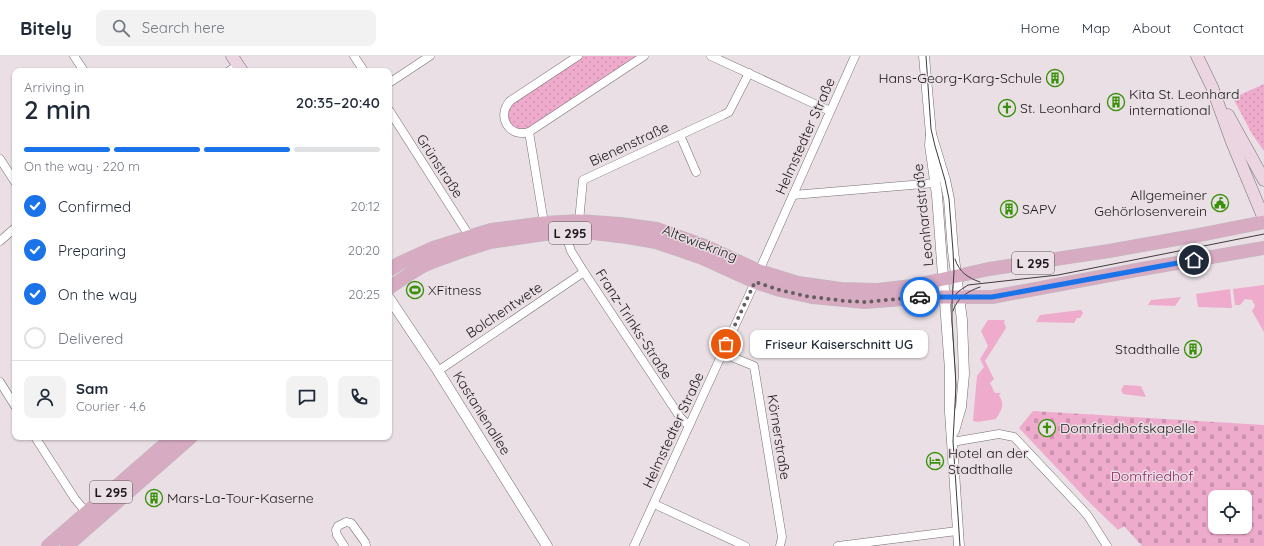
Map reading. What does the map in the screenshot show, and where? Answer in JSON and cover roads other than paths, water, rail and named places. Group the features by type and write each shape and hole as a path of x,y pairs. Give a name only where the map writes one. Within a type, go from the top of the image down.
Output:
{"main road":[{"path":"1197,56 1212,87 1264,180"},
{"path":"1212,87 1232,142 1264,219"},
{"name":"Altewiekring","path":"392,268 433,248 491,230 579,220 657,229 705,246 780,290 805,296 865,302 916,297 959,296"},
{"name":"L 295","path":"957,276 989,269 1109,251 1264,222"},
{"name":"Altewiekring","path":"392,286 421,267 432,262 490,242 534,235 565,233 617,235 656,242 757,276 854,290 904,288 957,276"},
{"name":"L 295","path":"959,296 992,297 1264,248"},
{"name":"L 295","path":"48,546 87,513 179,440"},
{"name":"L 295","path":"67,546 180,440"}],"street":[{"path":"74,56 82,68"},
{"path":"354,56 362,68"},
{"path":"392,81 430,56"},
{"path":"578,56 513,98 506,105 503,114 504,120 510,129 519,133 528,132 644,56"},
{"path":"711,56 830,111"},
{"name":"Helmstedter Straße","path":"634,546 757,276 854,56"},
{"name":"Leonhardstraße","path":"924,56 931,134 930,145 937,195 944,280 950,370 950,412 958,546"},
{"name":"Bienenstraße","path":"579,220 583,180 723,116 729,112 749,73"},
{"name":"Grünstraße","path":"392,115 470,237"},
{"path":"528,132 544,223"},
{"name":"Leonhardstraße","path":"931,134 945,180 949,199 953,251 962,320 964,374 961,407 952,439"},
{"name":"Bienenstraße","path":"680,135 696,172"},
{"path":"0,159 12,177"},
{"path":"793,195 935,183"},
{"path":"0,241 12,231"},
{"name":"Franz-Trinks-Straße","path":"565,233 571,251 584,272 680,417 689,426"},
{"name":"Bolchentwete","path":"438,371 584,272"},
{"name":"Kastanienallee","path":"392,302 438,371 547,546"},
{"name":"Körnerstraße","path":"722,353 754,366 782,537 780,546"},
{"path":"0,382 12,401"},
{"path":"952,439 999,434 1006,434 1014,437 1081,508 1107,546"},
{"path":"37,440 75,498 87,513"},
{"path":"654,504 746,546"},
{"path":"344,546 337,535 336,530 344,523 348,522 352,524 365,542 366,546"},
{"path":"838,546 958,531"}],"tram line":[{"path":"926,56 931,129 949,199 953,251 954,272 952,320 956,385 953,441 960,546"},
{"path":"952,299 959,291 968,285 1058,275 1264,234"},
{"path":"955,259 959,268 964,274 980,282"},
{"path":"953,311 960,299 971,291 980,287"}],"place":[{"name":"Hans-Georg-Karg-Schule","path":"1055,78"},
{"name":"Kita St. Leonhard international","path":"1116,102"},
{"name":"St. Leonhard","path":"1007,108"},
{"name":"Allgemeiner Gehörlosenverein","path":"1220,203"},
{"name":"SAPV","path":"1009,209"},
{"name":"XFitness","path":"415,290"},
{"name":"Friseur Kaiserschnitt UG","path":"726,344"},
{"name":"Stadthalle","path":"1193,349"},
{"name":"Domfriedhofskapelle","path":"1047,428"},
{"name":"Hotel an der Stadthalle","path":"935,461"},
{"name":"Mars-La-Tour-Kaserne","path":"154,498"}],"park label":[{"name":"Domfriedhof","path":"1152,476"}]}
